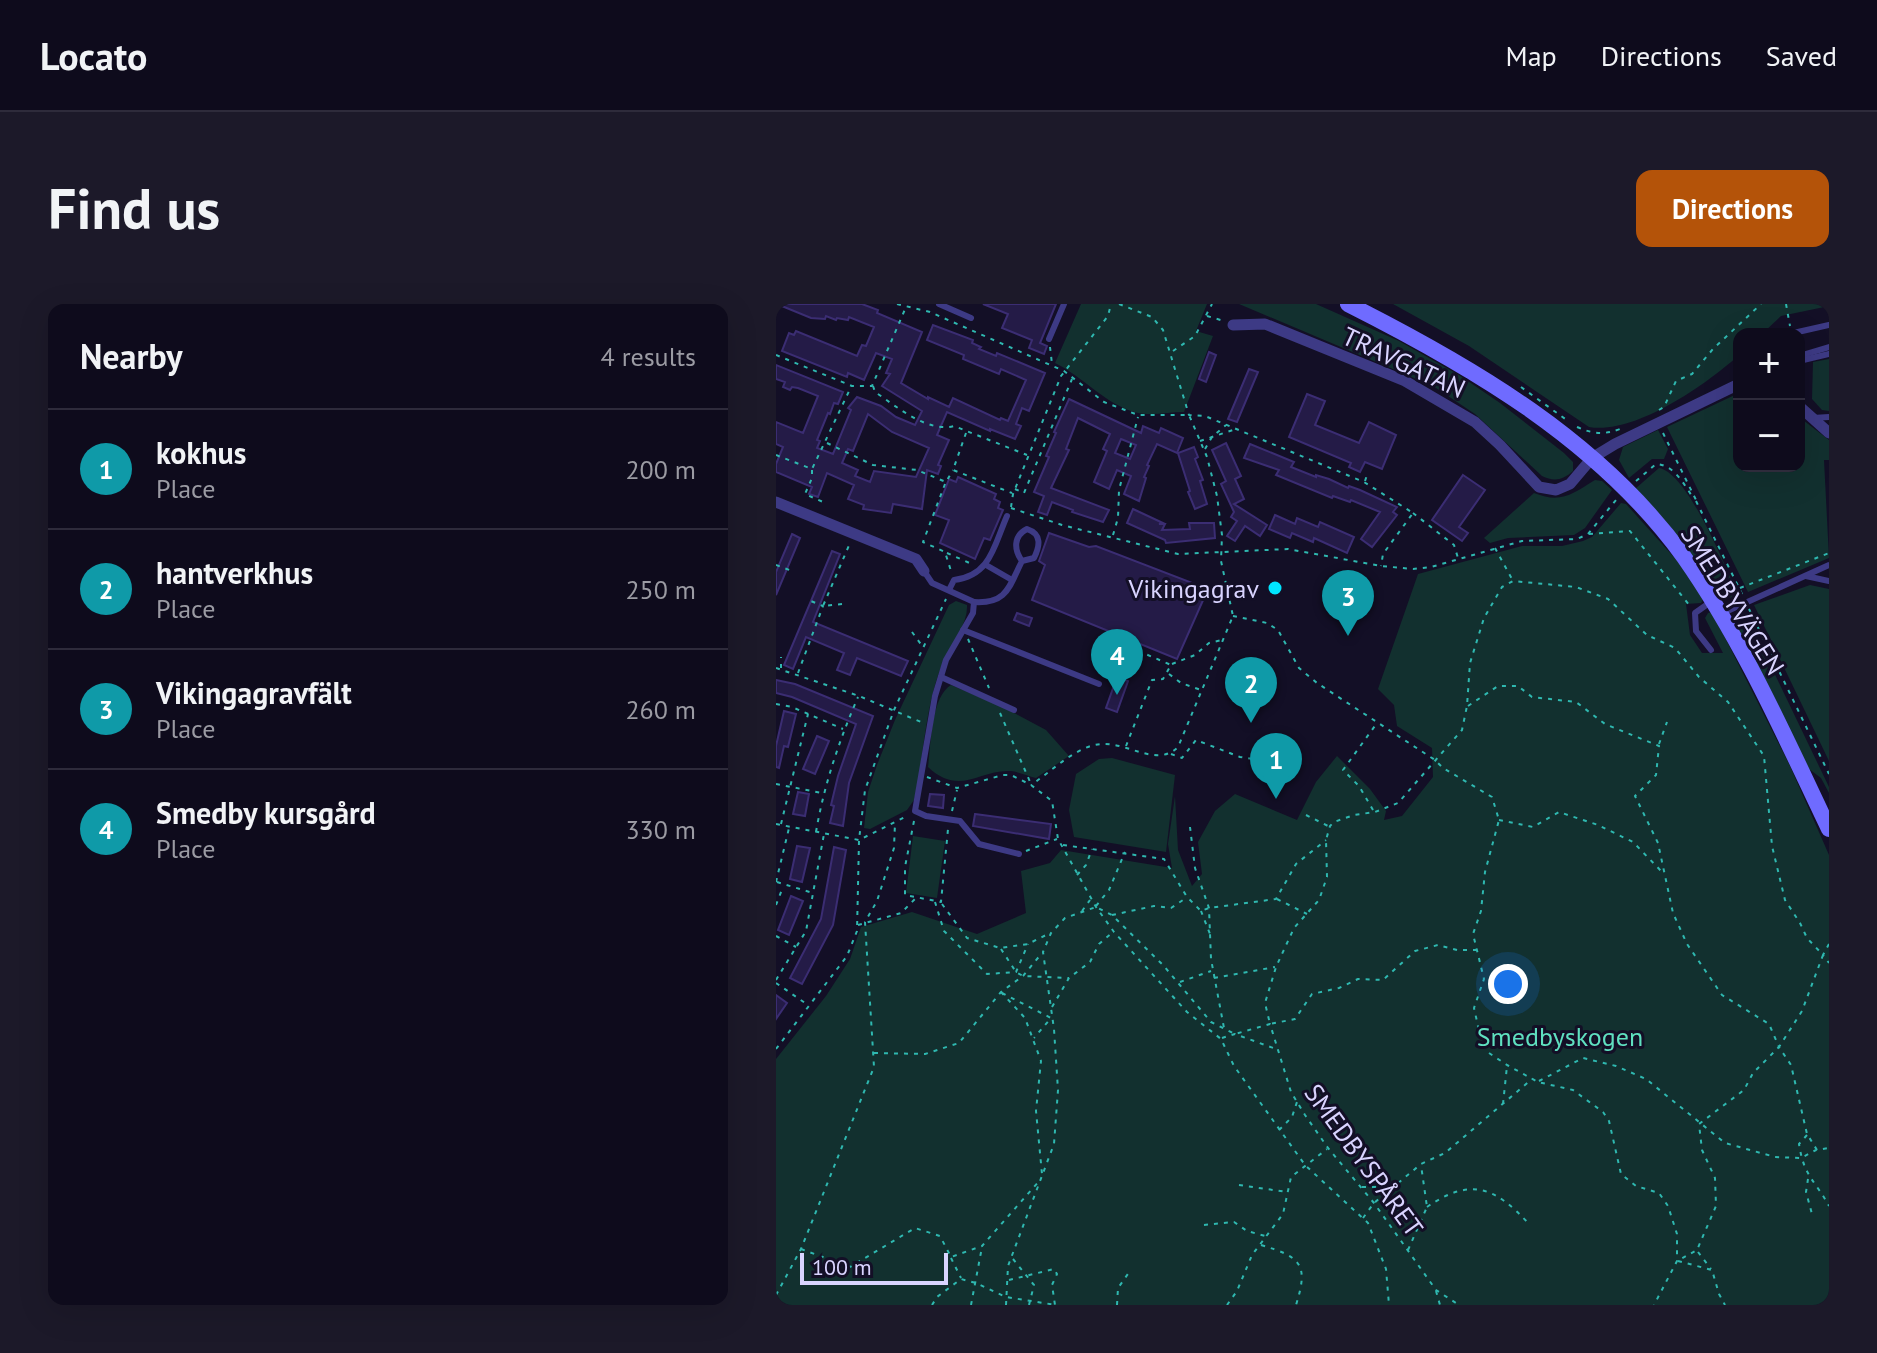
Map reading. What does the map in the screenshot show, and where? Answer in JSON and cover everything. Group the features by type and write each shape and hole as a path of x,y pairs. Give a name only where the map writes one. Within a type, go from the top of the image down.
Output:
{"street":[{"name":"SMEDBYVÄGEN","path":"1348,304 1432,346 1498,387 1592,458 1645,510 1683,556 1756,677 1829,829"},
{"name":"TRAVGATAN","path":"1233,325 1265,324 1405,381 1475,422 1539,487 1556,490 1570,484 1592,458 1733,387"},
{"path":"1805,412 1829,433"},
{"path":"776,502 916,559 924,571"}],"lane":[{"path":"939,304 971,318"},
{"path":"1049,339 1064,304"},
{"path":"1805,330 1829,325"},
{"path":"1805,357 1829,347"},
{"path":"1805,358 1829,354"},
{"path":"1812,418 1829,417"},
{"path":"949,590 954,580 969,578 986,565 1007,516"},
{"path":"924,571 932,583 974,602 992,603 1005,594 1022,561 1034,558 1039,548 1039,538 1034,531 1027,529 1016,541 1016,553 1022,561"},
{"path":"986,565 1012,580"},
{"path":"1711,650 1696,631 1695,613 1806,576 1829,565"},
{"path":"1806,576 1829,581"},
{"path":"974,602 973,613 946,660 941,677 915,811 926,816 960,821 979,844 1019,854"},
{"path":"963,630 1099,684"},
{"path":"941,677 1014,710"}],"path":[{"path":"897,304 930,312 1064,371 1104,402 1138,415 1197,415 1364,482 1413,513 1454,545 1459,559"},
{"path":"1007,516 1028,454 1064,371 1108,316 1111,304"},
{"path":"1119,304 1152,317 1163,330 1217,496 1221,553 1233,616 1178,747 1171,754"},
{"path":"1171,352 1195,336 1212,304"},
{"path":"1697,502 1654,414 1664,407 1676,381 1692,374 1713,349 1738,329 1761,304"},
{"path":"1786,304 1789,328"},
{"path":"906,306 872,386 875,392 916,418 943,429 954,426 1039,457"},
{"path":"1206,315 1233,325"},
{"path":"1049,339 1052,366"},
{"path":"776,355 852,386 872,386"},
{"path":"1015,489 1024,493 1073,378"},
{"path":"1513,382 1575,426 1591,433 1607,434 1630,424"},
{"path":"823,502 805,494 812,478 812,469 852,386"},
{"path":"1197,415 1199,409"},
{"path":"1113,536 1118,518 1119,490 1138,415"},
{"path":"1204,450 1212,437 1226,425"},
{"path":"1200,441 1237,429"},
{"path":"966,431 923,542 978,567 980,572"},
{"path":"827,443 873,465 917,470 946,482"},
{"path":"776,455 812,469"},
{"path":"953,470 1013,494"},
{"path":"1364,482 1368,472"},
{"path":"1588,534 1619,496"},
{"path":"1010,508 1062,525 1178,554 1288,549 1413,569 1522,541 1560,541 1588,534 1630,531 1695,613"},
{"path":"1381,566 1383,554 1413,513"},
{"path":"798,674 854,534"},
{"path":"1494,547 1513,581"},
{"path":"945,552 954,580"},
{"path":"1739,589 1829,553"},
{"path":"776,565 792,571"},
{"path":"1306,815 1330,826 1354,815 1375,812 1398,803 1462,730 1470,663 1484,618 1502,587 1513,581 1576,587 1608,599 1647,635 1675,648 1699,677 1728,702 1764,756 1772,846 1785,900 1807,938 1829,963"},
{"path":"776,1049 847,956 858,925 859,840 865,790 894,710 949,590"},
{"path":"806,599 823,606 842,604"},
{"path":"1233,616 1267,623 1278,630 1299,668 1443,768 1492,797 1499,820 1485,872 1481,911 1473,934 1484,979 1474,1008 1480,1035 1489,1053 1507,1065 1538,1082 1573,1090 1603,1112 1609,1121 1621,1174 1636,1186 1659,1193 1668,1206 1677,1234 1677,1261 1654,1305"},
{"path":"912,632 924,648"},
{"path":"1127,646 1171,665 1195,655 1209,643 1223,640"},
{"path":"781,657 781,669"},
{"path":"1126,747 1152,680 1163,679 1171,665"},
{"path":"776,668 859,696 930,725"},
{"path":"1168,674 1181,683 1201,690"},
{"path":"1467,706 1498,686 1518,686 1532,697 1576,702 1605,724 1659,746"},
{"path":"816,833 823,793 859,696"},
{"path":"776,704 844,730"},
{"path":"781,825 808,714"},
{"path":"1375,812 1359,786 1343,770 1378,722"},
{"path":"1667,722 1659,746 1656,775 1635,796 1658,843 1673,913 1687,944 1722,995 1769,1024 1791,1065 1807,1134 1817,1150"},
{"path":"1031,785 1084,748 1098,744 1126,747 1157,757 1171,754 1182,758 1196,740 1253,759"},
{"path":"922,775 957,788 1011,775 1052,801 1058,839 1019,854"},
{"path":"776,784 823,793"},
{"path":"957,788 946,837 941,902 967,938 1000,948 1028,944 1051,933"},
{"path":"776,824 859,840 915,811"},
{"path":"915,811 905,867 905,895 941,902"},
{"path":"1499,820 1533,827 1559,812 1633,842 1664,875"},
{"path":"776,1295 801,1249 874,1067 865,922 877,901 894,848 895,823"},
{"name":"SMEDBYSPÅRET","path":"1330,826 1326,840 1327,877 1319,900 1294,928 1276,967 1265,1003 1270,1024 1297,1101 1328,1148 1374,1203 1436,1290 1459,1305"},
{"path":"789,827 776,882 814,893"},
{"path":"1190,827 1195,868 1209,908 1213,971 1224,1029"},
{"path":"809,1006 776,981 806,931 824,834"},
{"name":"SMEDBYSPÅRET","path":"1058,839 1091,900 1114,932 1187,1012 1221,1039 1234,1066 1305,1165 1363,1218 1377,1242 1386,1269 1389,1305"},
{"path":"1276,899 1296,864 1326,840"},
{"path":"1062,844 1164,859 1187,897 1201,911 1211,935"},
{"path":"1077,875 1086,865 1092,848"},
{"path":"874,1053 925,1054 959,1043 1001,992 1023,976 1043,952 1051,933 1065,918 1096,907 1109,890 1125,852"},
{"path":"776,905 784,886"},
{"path":"1112,915 1154,906 1171,908 1187,897"},
{"path":"858,925 901,913 916,898"},
{"path":"1201,911 1276,899 1307,914"},
{"path":"1082,912 1091,900"},
{"path":"935,901 944,931 987,974 1016,972"},
{"path":"1096,907 1112,915 1179,983 1211,1022 1278,1050"},
{"path":"1051,1008 1069,978 1090,962 1099,944 1114,932"},
{"path":"776,936 797,947"},
{"path":"1016,972 1028,944"},
{"path":"1699,1124 1744,1090 1753,1073 1779,1047 1802,1011 1829,944"},
{"path":"1221,1039 1295,1019 1312,994 1339,988 1358,979 1383,980 1415,951 1438,945 1457,950 1477,950"},
{"path":"1000,948 1016,972 1023,976 1069,978"},
{"path":"1006,1305 1011,1258 1054,1144 1058,1090 1043,952"},
{"path":"1214,978 1276,967"},
{"path":"1179,983 1213,971"},
{"path":"1001,992 1051,1018"},
{"path":"951,1257 982,1246 1042,1177 1036,1111 1041,1061 1025,1018 1001,992"},
{"path":"1033,1039 1051,1018"},
{"path":"1538,1082 1583,1058 1616,1066 1646,1079 1725,1143 1775,1157 1801,1158 1829,1148"},
{"path":"1503,1105 1507,1065"},
{"path":"1363,1218 1374,1203 1421,1164 1445,1153 1533,1079"},
{"path":"1279,1130 1292,1117 1297,1101"},
{"path":"1677,1261 1697,1250 1716,1206 1715,1178 1702,1150 1699,1124"},
{"path":"1807,1134 1799,1144 1801,1158 1808,1178 1829,1206"},
{"path":"1227,1305 1237,1291 1252,1255 1283,1214 1291,1177 1328,1148"},
{"path":"1408,1251 1427,1207 1421,1164"},
{"path":"1808,1178 1806,1192 1812,1214"},
{"path":"1239,1185 1288,1193"},
{"path":"1361,1187 1393,1187"},
{"path":"1427,1207 1447,1193 1485,1189 1508,1201 1530,1225"},
{"path":"1204,1225 1234,1222 1247,1231 1266,1237"},
{"path":"801,1249 850,1267 915,1228 940,1236 961,1279"},
{"path":"1260,1244 1284,1252 1300,1264 1304,1281 1296,1305"},
{"path":"971,1305 982,1246"},
{"path":"1697,1250 1712,1270 1725,1305"},
{"path":"1011,1258 1034,1285 1030,1303"},
{"path":"1677,1261 1712,1270"},
{"path":"961,1279 1006,1297 1055,1305 1052,1285 1057,1274 1054,1269 1008,1280"},
{"path":"1117,1305 1118,1288 1130,1271"},
{"path":"932,1305 937,1297 961,1279"},
{"path":"1436,1290 1440,1305"},
{"path":"1447,1305 1455,1300"}],"green space":[{"path":"1081,304 1207,304 1196,331 1213,336 1184,412 1149,414 1126,409 1055,363"},
{"path":"1239,304 1316,304 1399,341 1459,375 1500,403 1564,453 1573,462 1573,471 1558,479 1542,476 1475,414 1433,386"},
{"path":"1393,304 1829,304 1781,316 1768,328 1733,328 1733,360 1708,380 1648,416 1607,427 1589,427 1469,346"},
{"path":"1829,359 1829,411 1822,410 1812,399 1813,362"},
{"path":"1733,396 1733,472 1805,472 1805,422 1829,440 1829,460 1824,460 1829,558 1748,592 1667,427"},
{"path":"1658,430 1668,449 1664,459 1652,459 1629,478 1619,460 1623,447"},
{"path":"1659,468 1682,486 1694,503 1725,564 1738,595 1736,598 1719,597 1635,489"},
{"path":"1595,480 1602,481 1612,490 1585,528 1574,535 1508,538 1490,543 1484,538 1534,493 1559,497"},
{"name":"Smedbyskogen","path":"1621,503 1626,504 1681,565 1704,598 1701,603 1686,604 1690,635 1702,653 1723,653 1705,618 1712,612 1790,766 1829,855 1829,1305 780,1305 776,1297 776,1059 826,996 850,959 861,927 912,912 977,934 1026,913 1021,871 1050,863 1061,850 1172,868 1168,844 1175,796 1178,850 1192,886 1202,874 1198,842 1215,811 1235,794 1297,820 1316,782 1337,756 1370,789 1386,811 1384,820 1402,816 1433,777 1432,748 1397,726 1394,705 1378,689 1418,574 1522,546 1562,546 1583,541 1592,537"},
{"path":"1810,585 1829,589 1829,761 1754,605"},
{"path":"956,601 967,605 967,612 934,690 914,800 907,810 870,829 864,828 868,792 895,720 949,605"},
{"path":"1745,612 1829,787 1829,793 1821,778 1809,769 1736,624 1737,618"},
{"path":"951,685 1046,730 1069,756 1036,778 1011,771 960,781 939,776 928,767 931,734 939,700"},
{"path":"1112,758 1175,775 1166,852 1074,837 1069,810 1076,774 1099,759"},
{"path":"913,836 945,841 937,898 906,893"}],"building":[{"path":"777,304 862,304 922,332 901,383 949,407 953,398 1000,420 1008,421 1026,380 1001,369 999,374 927,340 933,325 973,340 972,343 981,347 979,349 1045,373 1029,411 1022,408 1016,424 1021,426 1015,439 947,412 937,435 949,440 938,465 941,466 938,474 927,470 922,509 893,504 891,513 863,509 864,505 848,499 854,485 827,473 818,497 809,494 812,487 776,472 783,447 776,444 776,422 803,433 818,396 798,388 792,387 790,390 783,387 785,382 776,379 776,365 843,392 838,404 834,403 828,413 817,440 820,441 817,448 833,454 851,410 848,408 857,397 915,425 922,411 882,386 890,374 886,373 892,359 876,353 864,380 848,373 847,377 782,351 789,333 794,335 796,331 857,356 862,345 866,346 874,327 849,317 848,320 826,316 825,319 811,318","holes":["868,414 892,432 929,448 916,477 874,471 870,482 855,476 858,470 842,463 848,449 853,451"]},
{"path":"983,304 1056,304 1040,343 1047,346 1044,354 1029,348 1032,340 1002,328 1008,314"},
{"path":"1209,352 1216,355 1206,382 1199,379"},
{"path":"1249,369 1258,372 1237,422 1228,419"},
{"path":"1307,394 1325,401 1315,425 1359,443 1369,422 1396,435 1382,469 1365,462 1360,472 1349,467 1351,463 1289,437"},
{"path":"1069,399 1141,433 1143,426 1159,433 1161,428 1183,438 1177,453 1157,444 1147,465 1139,501 1124,494 1131,476 1117,470 1109,489 1094,482 1107,451 1103,449 1110,434 1078,418 1066,449 1069,450 1051,488 1109,510 1103,522 1052,502 1047,515 1038,512 1044,496 1034,492 1049,457 1046,456","holes":["1121,439 1136,445 1130,459 1115,453"]},
{"path":"1226,443 1241,476 1235,479 1244,499 1234,504 1267,525 1260,536 1245,526 1235,541 1227,536 1237,521 1231,517 1234,512 1221,484 1226,481 1212,450"},
{"path":"1250,444 1294,462 1291,467 1360,490 1397,507 1393,512 1397,515 1372,547 1361,539 1380,512 1351,500 1332,498 1276,475 1279,470 1244,458"},
{"path":"1194,447 1207,504 1195,509 1178,453"},
{"path":"1463,475 1485,490 1459,527 1468,533 1462,541 1432,520"},
{"path":"958,477 996,494 994,499 1000,502 998,508 1003,510 990,540 984,538 975,559 940,543 949,520 935,515 949,479 956,482"},
{"path":"1133,509 1163,523 1159,524 1165,524 1162,530 1190,529 1189,523 1214,523 1215,538 1166,543 1127,523"},
{"path":"1275,515 1295,524 1297,518 1318,527 1320,522 1354,537 1347,553 1314,538 1313,542 1292,533 1290,538 1269,529"},
{"path":"1049,533 1089,547 1096,546 1208,589 1177,659 1032,600 1045,565 1039,561"},
{"path":"792,534 800,538 776,595 776,572"},
{"path":"832,551 840,554 813,622 908,661 901,676 857,658 850,675 837,670 844,653 806,637 793,669 784,665"},
{"path":"1017,613 1032,618 1029,626 1014,620"},
{"path":"1117,677 1128,681 1117,712 1106,708"},
{"path":"776,680 795,684 873,716 849,783 843,826 830,823 834,806 831,805 856,724 776,693"},
{"path":"784,711 796,714 779,768 776,767 776,746"},
{"path":"817,736 829,741 815,774 803,769"},
{"path":"798,792 809,794 805,816 793,814"},
{"path":"930,794 944,795 943,808 928,806"},
{"path":"975,814 1051,824 1049,839 973,826"},
{"path":"797,846 810,848 802,882 790,879"},
{"path":"834,847 846,850 833,925 802,984 790,978 821,919"},
{"path":"791,896 803,901 789,935 778,930"},
{"path":"776,995 787,1003 776,1019"}],"place":[{"name":"Vikingagrav","path":"1275,588"},
{"name":"Vikingagravfält","path":"1348,636"},
{"name":"Smedby kursgård","path":"1117,695"},
{"name":"hantverkhus","path":"1251,723"},
{"name":"kokhus","path":"1276,799"}]}
